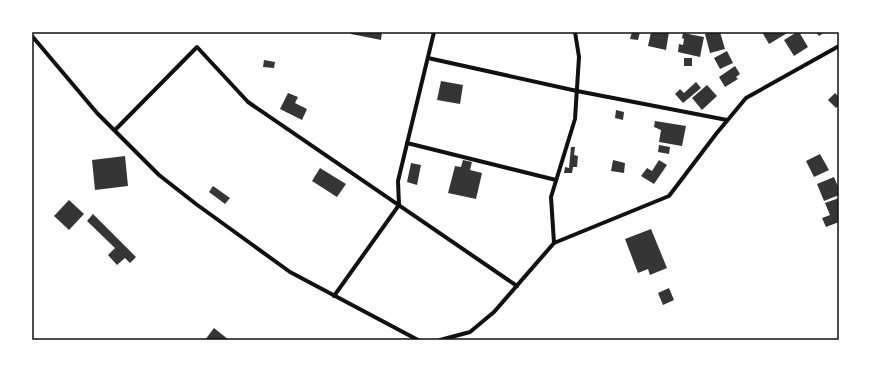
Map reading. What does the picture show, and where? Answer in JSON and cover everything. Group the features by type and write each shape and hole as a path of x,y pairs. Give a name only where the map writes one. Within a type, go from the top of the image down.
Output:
{"street":[{"path":"334,296 399,205 398,181 434,32"},
{"path":"554,243 551,197 575,120 578,57 575,32"},
{"path":"32,36 97,113 159,175 196,204 290,272 418,340"},
{"path":"440,340 470,332 494,312 554,243 669,196 716,134 746,98 839,46"},
{"path":"115,130 197,47 248,102 517,286"},
{"path":"428,58 577,91 728,120"},
{"path":"407,143 556,180"}],"building":[{"path":"351,32 382,32 381,40 351,34"},
{"path":"632,32 640,32 638,40 630,39"},
{"path":"651,32 669,32 666,50 648,46"},
{"path":"720,32 725,49 710,53 705,34"},
{"path":"762,32 789,32 769,44"},
{"path":"799,32 808,47 794,56 784,40"},
{"path":"816,32 825,32 819,36"},
{"path":"683,33 704,37 700,57 678,52 679,44 683,45"},
{"path":"727,51 733,63 720,69 714,58"},
{"path":"684,58 692,58 692,66 684,66"},
{"path":"264,60 275,62 274,68 263,67"},
{"path":"735,66 740,74 736,77 738,79 725,87 719,77"},
{"path":"441,81 463,85 460,104 437,100"},
{"path":"696,82 701,88 683,103 675,94 680,89 684,93"},
{"path":"707,85 717,96 702,110 692,98"},
{"path":"288,93 298,97 295,103 307,109 302,120 280,109"},
{"path":"835,93 839,97 839,105 836,108 828,100"},
{"path":"616,110 624,112 623,120 615,118"},
{"path":"655,121 686,126 682,146 659,142 661,130 654,127"},
{"path":"659,145 670,147 669,154 658,152"},
{"path":"571,147 575,147 574,155 578,156 577,167 573,167 572,173 564,173 565,167 569,168"},
{"path":"820,154 829,170 814,177 806,161"},
{"path":"125,156 128,186 95,190 92,160"},
{"path":"463,160 472,162 470,170 482,173 476,199 448,193 455,166 461,167"},
{"path":"613,160 625,163 624,173 611,171"},
{"path":"659,160 667,165 654,184 641,176 647,168 652,171"},
{"path":"411,163 421,165 417,185 407,182"},
{"path":"320,168 346,184 337,197 312,181"},
{"path":"834,177 839,189 839,195 824,201 817,184"},
{"path":"213,186 230,198 225,204 209,192"},
{"path":"839,198 839,222 826,227 822,218 830,215 825,203"},
{"path":"69,200 84,214 69,230 54,216"},
{"path":"93,214 136,257 130,263 125,258 117,265 108,255 115,248 87,221"},
{"path":"651,229 667,268 650,275 648,269 638,273 625,239"},
{"path":"669,288 674,300 663,305 658,293"},
{"path":"214,328 229,340 205,340"}]}
